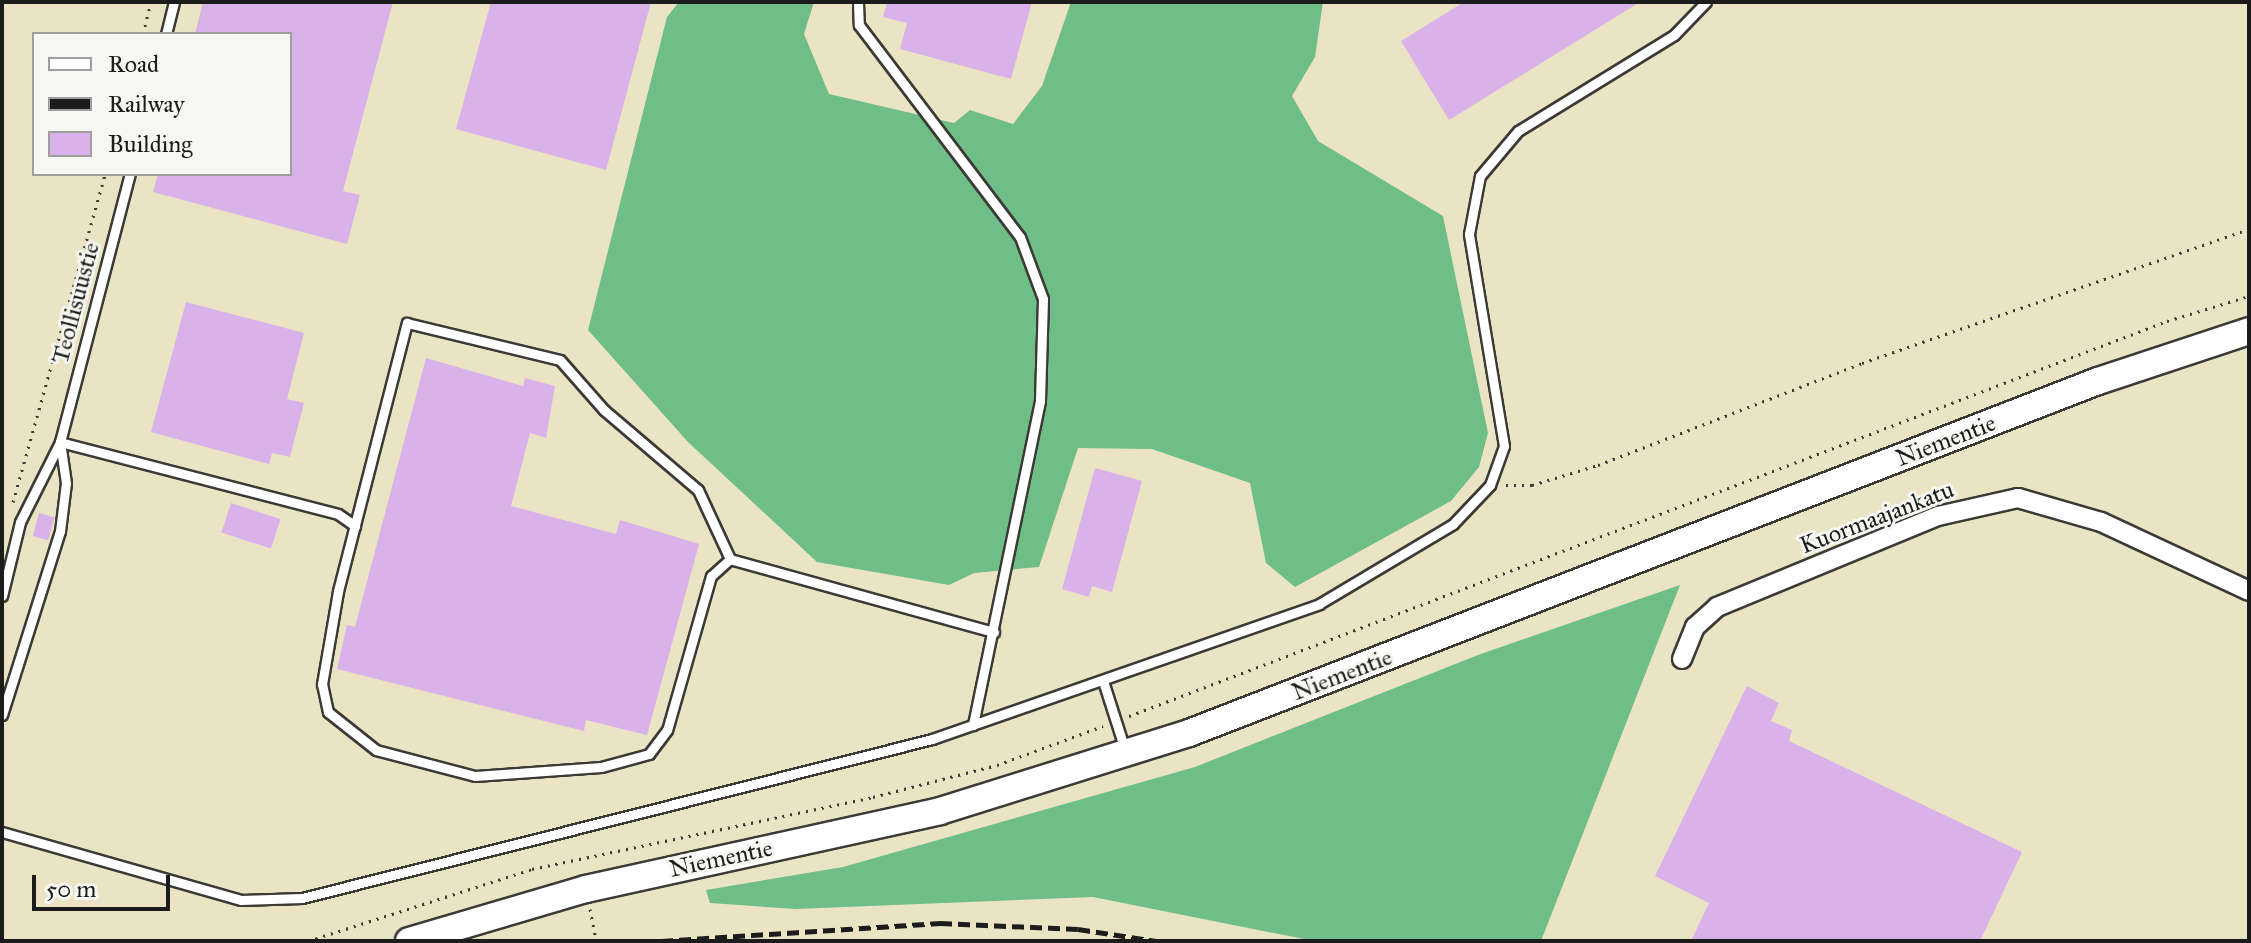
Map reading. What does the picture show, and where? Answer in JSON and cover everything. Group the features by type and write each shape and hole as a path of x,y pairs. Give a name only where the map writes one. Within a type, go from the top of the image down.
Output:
{"main road":[{"name":"Niementie","path":"409,941 586,889 940,811 1126,753 2098,381 2249,331"}],"street":[{"name":"Kuormaajankatu","path":"1682,659 1695,627 1717,607 1938,516 2018,498 2101,522 2249,591"}],"lane":[{"path":"166,32 174,2"},
{"path":"858,2 859,25 1020,237 1043,299 1040,401 973,725"},
{"path":"2,832 183,887 241,900 302,898 973,725 1319,604 1453,524 1490,485 1504,446 1469,234 1480,176 1518,131 1674,35 1706,2"},
{"name":"Teollisuustie","path":"2,596 20,522 60,442 129,176"},
{"path":"730,559 711,576 667,730 649,754 601,767 475,776 376,750 328,712 322,684 355,526 407,323 560,360 604,410 698,490 730,559 994,632"},
{"path":"60,442 338,514 355,526"},
{"name":"Teollisuustie","path":"2,715 60,531 66,483 60,442"},
{"path":"1103,681 1126,753"}],"path":[{"path":"144,32 151,2"},
{"path":"12,505 104,176"},
{"path":"1490,485 1532,485 1598,465 1862,363 2249,229"},
{"path":"308,941 532,869 873,797 997,765 2249,296"}],"green space":[{"path":"679,2 814,2 804,34 829,94 954,123 970,110 1013,124 1042,86 1071,2 1323,2 1315,57 1292,96 1318,141 1443,216 1488,433 1479,467 1451,501 1295,587 1266,563 1250,483 1152,449 1078,448 1039,567 974,573 949,585 817,562 688,442 588,330 667,17"},
{"path":"1680,585 1541,941 1314,941 1093,897 796,909 710,903 706,890 843,867 1195,767 1478,655"}],"building":[{"path":"203,2 393,2 343,191 360,195 347,244 153,192 157,176 292,176 292,32 196,32"},
{"path":"491,2 651,2 606,170 456,129"},
{"path":"887,2 1032,2 1011,79 900,49 907,23 883,17"},
{"path":"1464,2 1640,2 1449,120 1401,41"},
{"path":"186,302 304,333 287,399 304,403 290,457 272,453 269,464 151,432"},
{"path":"426,358 523,386 525,378 555,386 546,438 530,433 511,506 616,534 620,520 699,544 647,735 586,720 584,731 337,669 347,625 355,627"},
{"path":"1095,468 1142,481 1112,592 1092,586 1089,597 1062,589"},
{"path":"231,503 280,519 271,549 221,532"},
{"path":"39,513 54,517 48,540 33,536"},
{"path":"1747,686 1779,703 1771,721 1792,730 1789,741 2022,852 1980,941 1691,941 1709,903 1655,876"}],"railway":[{"path":"661,941 940,923 1078,929 1156,941"}]}
